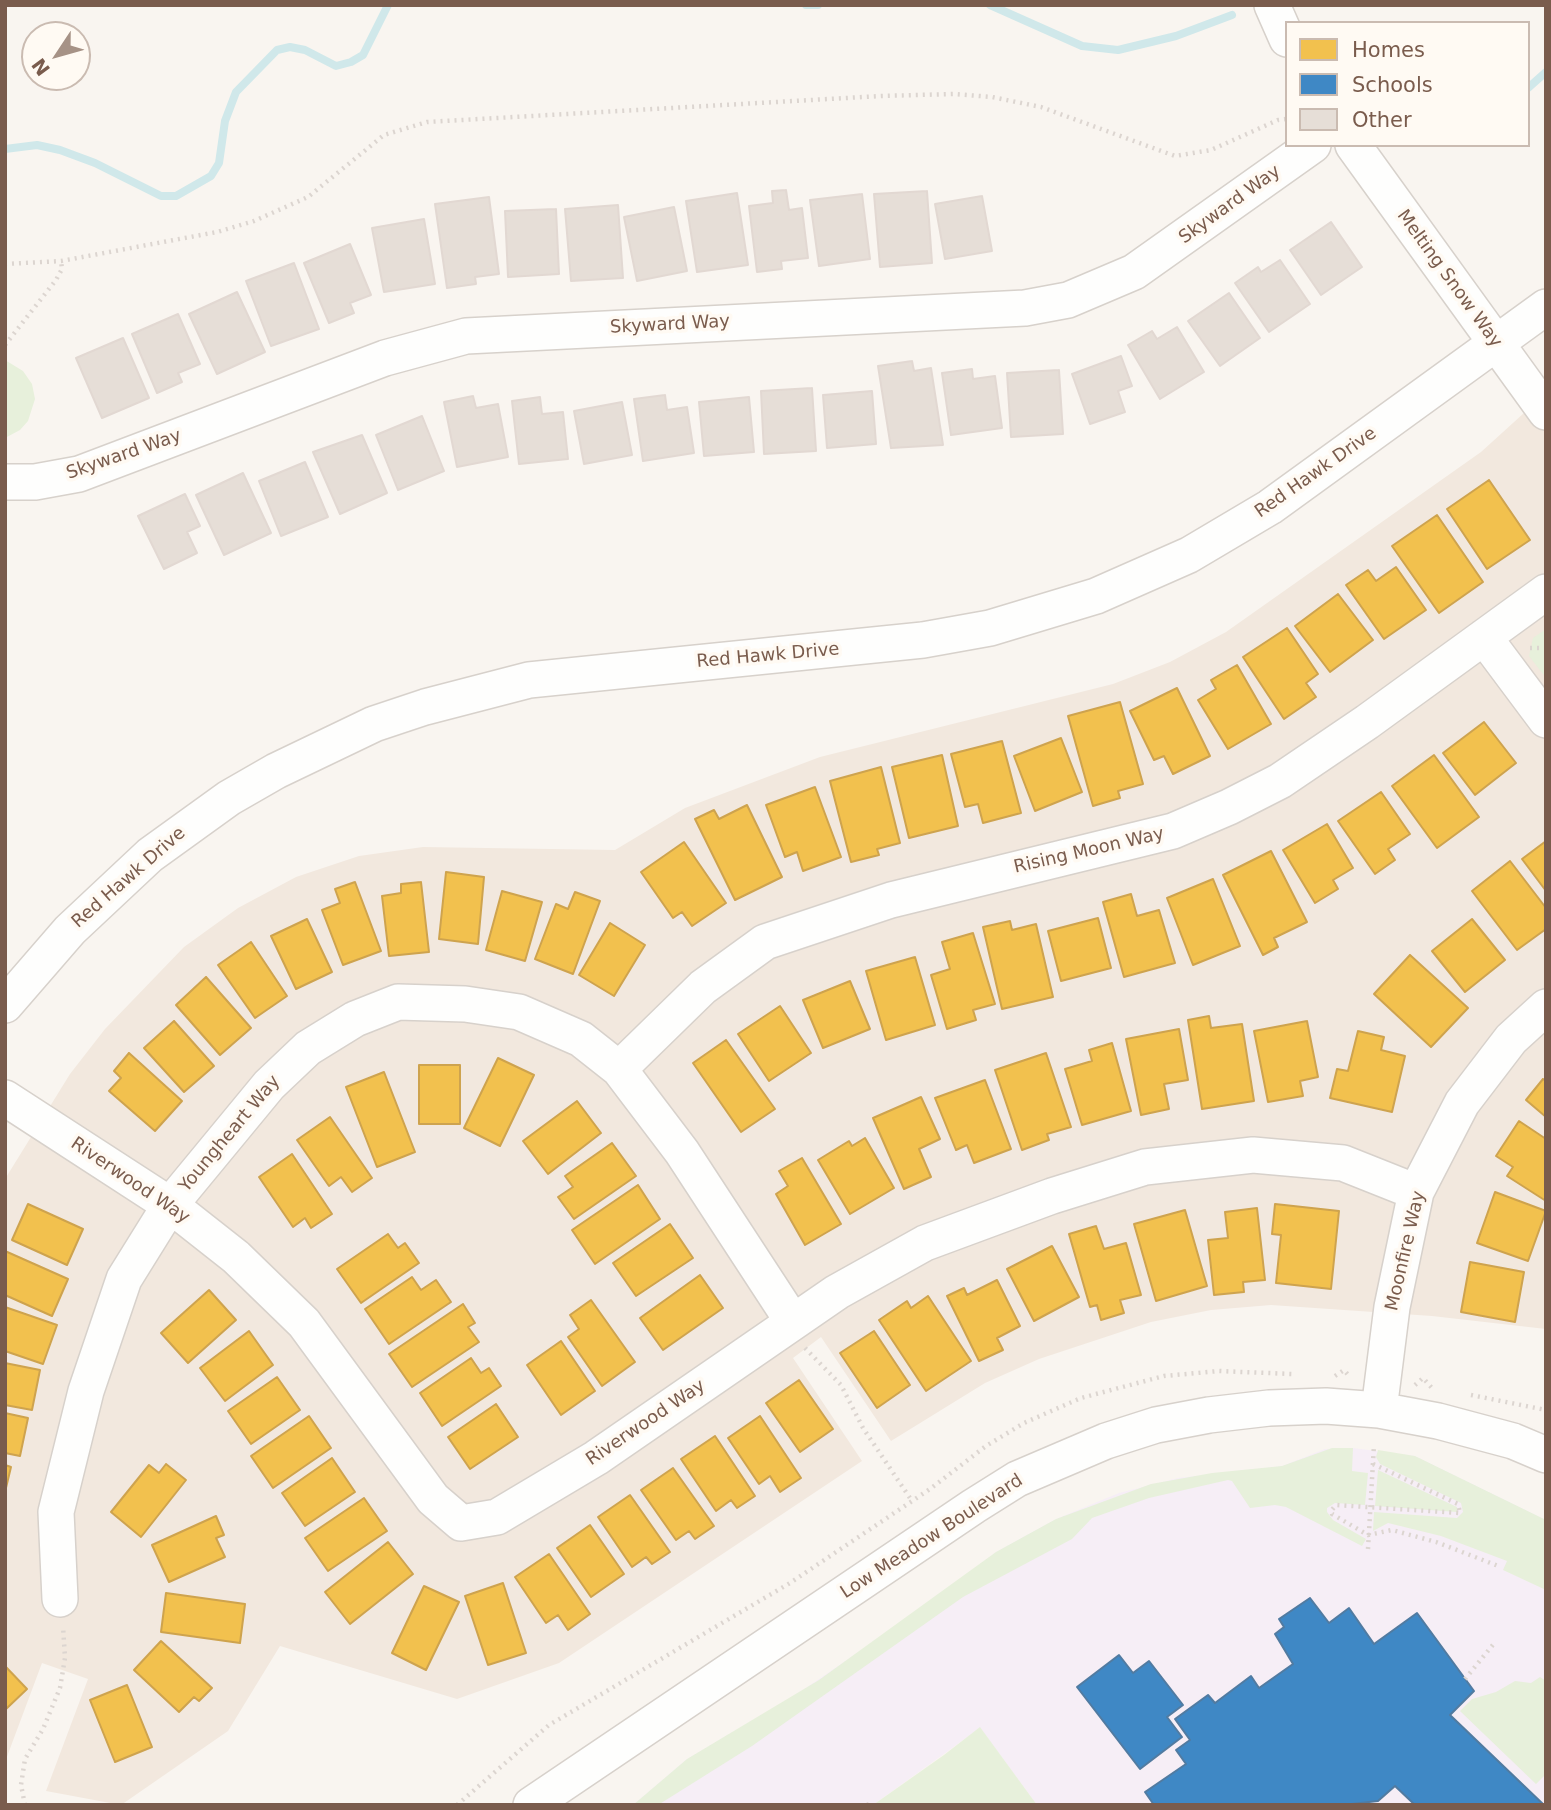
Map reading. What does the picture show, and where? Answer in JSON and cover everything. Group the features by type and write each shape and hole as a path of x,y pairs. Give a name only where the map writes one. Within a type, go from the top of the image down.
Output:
{"street":[{"path":"1272,5 1285,34"},
{"name":"Skyward Way","path":"5,482 35,482 79,474 385,358 467,336 1025,308 1068,300 1134,272 1310,147"},
{"name":"Melting Snow Way","path":"1354,147 1546,412"},
{"name":"Red Hawk Drive","path":"5,1005 70,930 150,855 229,798 276,771 374,724 425,707 529,680 923,640 990,628 1086,599 1144,576 1234,530 1546,307"},
{"name":"Rising Moon Way","path":"619,1069 703,987 765,942 891,900 1173,831 1218,812 1279,781 1546,592"},
{"path":"1484,637 1546,720"},
{"name":"Youngheart Way","path":"60,1599 56,1512 86,1391 124,1279 170,1205 269,1084 308,1048 355,1018 398,1002 465,1004 519,1012 581,1039 619,1069 682,1152 793,1322"},
{"name":"Moonfire Way","path":"1378,1410 1392,1307 1416,1192 1462,1102 1511,1039 1546,1007"},
{"name":"Riverwood Way","path":"5,1098 170,1205 236,1257 304,1323 433,1499 461,1522 497,1517 596,1458 836,1292 925,1243 1052,1196 1145,1167 1253,1155 1343,1163 1416,1192"},
{"name":"Low Meadow Boulevard","path":"531,1805 974,1506 1017,1479 1061,1457 1156,1425 1269,1408 1326,1406 1378,1410 1463,1428 1513,1441 1546,1455"}],"path":[{"path":"5,264 61,261 217,232 254,221 308,197 384,135 427,122 954,94 992,97 1041,107 1175,156 1211,150 1285,119"},
{"path":"5,345 56,280 62,269 61,261"},
{"path":"793,1322 808,1353 841,1385 863,1428 912,1501"},
{"path":"1415,1385 1423,1378 1430,1388 1440,1391"},
{"path":"1462,1394 1546,1410"},
{"path":"1368,1549 1374,1445"},
{"path":"1373,1464 1458,1504 1461,1510 1456,1515 1336,1505 1331,1511 1368,1535 1392,1530 1436,1542 1501,1567"},
{"path":"25,1805 21,1785 24,1759 43,1728 60,1688 65,1658 60,1599"},
{"path":"1465,1679 1496,1641"}],"shaded area":[{"path":"1546,393 1546,1329 1432,1316 1271,1305 1211,1310 1151,1322 1039,1359 985,1383 891,1441 821,1337 793,1358 862,1461 559,1663 457,1699 280,1646 228,1731 121,1805 46,1791 88,1679 42,1663 5,1762 5,1179 70,1074 105,1029 184,947 238,908 296,877 359,856 423,847 615,850 685,808 820,757 1113,684 1170,662 1226,632 1481,452"},
{"path":"1353,1448 1415,1456 1546,1520 1546,1805 1037,1805 980,1728 873,1805 633,1805 687,1759 794,1696 923,1608 996,1552 1056,1519 1119,1493 1178,1478 1282,1466 1325,1449"}],"green space":[{"path":"5,360 23,371 32,384 35,399 28,421 20,430 5,438"},
{"path":"1546,629 1546,678 1529,656 1533,638"},
{"path":"1332,1448 1353,1448 1352,1471 1368,1473 1365,1505 1335,1503 1327,1508 1333,1520 1366,1539 1362,1546 1286,1507 1275,1505 1250,1508 1232,1481 1228,1480 1149,1498 1092,1518 1072,1539 963,1597 752,1746 658,1805 633,1805 687,1759 819,1680 996,1552 1056,1519 1151,1484 1212,1473 1282,1466"},
{"path":"1378,1450 1415,1456 1546,1520 1546,1590 1503,1570 1507,1561 1441,1536 1388,1523 1373,1531 1374,1512 1457,1518 1463,1512 1461,1503 1380,1464 1376,1457"},
{"path":"1378,1470 1457,1507 1457,1512 1375,1506"},
{"path":"1540,1677 1546,1681 1546,1774 1536,1784 1460,1711 1472,1699 1496,1692 1515,1681 1531,1683"},
{"path":"980,1727 1037,1805 873,1805 944,1755"}],"building: Homes":[{"path":"1489,480 1530,540 1487,569 1447,509"},
{"path":"1437,515 1483,582 1439,613 1392,546"},
{"path":"1396,567 1426,610 1384,639 1346,585 1368,570 1376,581"},
{"path":"1338,594 1373,640 1330,672 1295,626"},
{"path":"1287,628 1318,674 1306,683 1316,697 1284,719 1243,657"},
{"path":"1237,665 1271,724 1228,749 1198,700 1216,689 1211,680"},
{"path":"1177,688 1210,756 1173,774 1164,756 1154,760 1130,711"},
{"path":"1120,702 1143,784 1118,791 1120,798 1093,806 1068,716"},
{"path":"1484,722 1516,763 1475,795 1443,753"},
{"path":"1061,738 1082,792 1035,811 1014,756"},
{"path":"1002,741 1021,813 983,823 978,804 965,807 951,754"},
{"path":"942,755 958,826 909,838 892,767"},
{"path":"1434,755 1479,817 1437,848 1392,786"},
{"path":"881,767 900,843 877,849 879,855 851,862 830,781"},
{"path":"815,787 841,857 803,871 797,852 785,857 766,805"},
{"path":"1381,792 1410,834 1388,849 1395,860 1375,874 1338,821"},
{"path":"747,805 782,877 735,900 695,819 714,810 719,819"},
{"path":"1327,824 1353,868 1333,880 1338,889 1315,903 1283,850"},
{"path":"1546,841 1546,891 1522,859"},
{"path":"684,842 726,903 692,926 682,912 673,918 641,872"},
{"path":"1271,851 1307,922 1274,938 1278,947 1263,955 1223,875"},
{"path":"1510,861 1546,908 1546,929 1517,950 1472,891"},
{"path":"446,872 484,877 478,944 439,939"},
{"path":"1213,879 1240,946 1193,965 1167,898"},
{"path":"355,882 381,951 343,965 322,910 340,903 335,889"},
{"path":"421,882 429,952 389,956 382,896 401,893 401,884"},
{"path":"502,891 542,902 525,961 486,950"},
{"path":"575,892 600,901 573,974 535,959 556,904 568,909"},
{"path":"1131,894 1137,916 1159,910 1175,963 1124,977 1103,902"},
{"path":"1098,918 1111,968 1061,981 1048,931"},
{"path":"307,919 332,972 296,989 271,936"},
{"path":"1472,919 1505,960 1465,992 1432,951"},
{"path":"1010,921 1012,930 1036,924 1053,997 1002,1009 983,927"},
{"path":"610,923 645,945 614,996 579,975"},
{"path":"973,933 995,1004 973,1010 976,1020 947,1029 931,975 950,969 942,942"},
{"path":"251,942 287,996 255,1018 218,965"},
{"path":"1410,955 1468,1008 1431,1047 1374,994"},
{"path":"915,957 935,1025 886,1040 866,971"},
{"path":"206,977 251,1028 220,1055 176,1005"},
{"path":"850,981 870,1029 823,1048 803,1000"},
{"path":"780,1006 811,1053 769,1081 738,1034"},
{"path":"1209,1016 1211,1028 1242,1024 1254,1101 1202,1109 1188,1020"},
{"path":"174,1021 214,1066 184,1092 144,1048"},
{"path":"1307,1021 1318,1077 1300,1081 1303,1096 1268,1102 1254,1031"},
{"path":"1179,1029 1188,1080 1164,1084 1169,1109 1141,1115 1126,1039"},
{"path":"1358,1031 1384,1037 1381,1050 1405,1056 1392,1112 1330,1098 1337,1069 1348,1071"},
{"path":"726,1040 775,1109 741,1132 693,1063"},
{"path":"1112,1043 1131,1111 1082,1125 1065,1069 1092,1061 1089,1050"},
{"path":"129,1053 182,1101 155,1131 109,1091 121,1078 114,1071"},
{"path":"1046,1053 1071,1127 1047,1134 1049,1140 1022,1150 995,1070"},
{"path":"498,1058 534,1075 500,1146 464,1128"},
{"path":"419,1065 460,1065 460,1124 419,1124"},
{"path":"384,1072 415,1152 377,1167 346,1087"},
{"path":"1543,1079 1546,1081 1546,1117 1526,1100"},
{"path":"985,1080 1011,1149 974,1163 967,1145 956,1150 935,1098"},
{"path":"921,1097 940,1139 919,1149 931,1177 904,1189 873,1118"},
{"path":"577,1101 601,1133 548,1174 523,1141"},
{"path":"330,1117 372,1178 352,1192 341,1177 329,1186 297,1140"},
{"path":"1519,1121 1546,1139 1546,1201 1507,1176 1513,1167 1496,1156"},
{"path":"865,1138 894,1188 850,1214 818,1160 849,1141 852,1146"},
{"path":"612,1143 636,1176 574,1219 558,1197 573,1187 565,1176"},
{"path":"292,1154 332,1214 311,1228 305,1218 293,1227 259,1177"},
{"path":"802,1158 841,1224 805,1245 776,1194 788,1186 779,1171"},
{"path":"638,1185 660,1219 595,1264 572,1230"},
{"path":"1495,1192 1546,1211 1528,1261 1477,1243"},
{"path":"28,1204 83,1229 67,1265 12,1240"},
{"path":"1275,1204 1339,1211 1331,1289 1276,1283 1281,1235 1272,1234"},
{"path":"1257,1208 1265,1280 1243,1282 1244,1292 1214,1295 1208,1240 1228,1238 1225,1212"},
{"path":"1185,1210 1207,1286 1156,1301 1134,1224"},
{"path":"670,1224 693,1258 636,1296 613,1263"},
{"path":"1096,1226 1104,1249 1126,1243 1141,1295 1120,1300 1124,1313 1101,1320 1097,1305 1090,1307 1069,1234"},
{"path":"388,1234 398,1248 405,1243 419,1263 361,1303 337,1269"},
{"path":"1052,1246 1079,1297 1034,1321 1007,1269"},
{"path":"5,1251 68,1279 52,1316 5,1295"},
{"path":"1470,1262 1524,1272 1515,1322 1461,1312"},
{"path":"700,1275 723,1308 663,1350 640,1318"},
{"path":"412,1277 421,1290 436,1280 451,1302 389,1344 365,1309"},
{"path":"997,1280 1020,1326 997,1338 1003,1350 979,1361 947,1296 964,1288 967,1295"},
{"path":"209,1290 236,1320 188,1363 161,1333"},
{"path":"928,1296 971,1361 926,1391 879,1320 907,1301 911,1308"},
{"path":"591,1300 635,1362 602,1386 568,1337 579,1329 570,1315"},
{"path":"463,1304 475,1323 468,1327 479,1342 412,1387 389,1354"},
{"path":"5,1307 57,1325 43,1364 5,1351"},
{"path":"249,1331 273,1365 225,1401 200,1368"},
{"path":"874,1331 910,1385 877,1408 840,1353"},
{"path":"561,1341 595,1391 561,1415 527,1365"},
{"path":"471,1358 481,1373 489,1368 501,1386 442,1426 420,1393"},
{"path":"5,1363 40,1370 32,1410 5,1405"},
{"path":"277,1377 300,1410 251,1444 228,1411"},
{"path":"799,1380 833,1429 800,1452 766,1403"},
{"path":"496,1404 518,1437 470,1469 448,1437"},
{"path":"5,1413 28,1418 20,1456 5,1453"},
{"path":"309,1416 331,1448 273,1488 251,1456"},
{"path":"760,1416 801,1478 780,1492 770,1476 759,1484 728,1438"},
{"path":"715,1436 755,1496 737,1508 731,1500 716,1511 681,1459"},
{"path":"332,1458 355,1492 305,1526 282,1493"},
{"path":"166,1464 186,1480 141,1537 111,1512 149,1465 159,1473"},
{"path":"5,1465 11,1467 5,1492"},
{"path":"673,1468 714,1526 695,1539 689,1531 676,1540 641,1490"},
{"path":"630,1495 670,1552 652,1564 646,1557 632,1567 598,1517"},
{"path":"364,1498 387,1531 328,1571 305,1538"},
{"path":"216,1516 224,1535 216,1538 225,1557 169,1582 152,1545"},
{"path":"590,1525 624,1574 591,1597 557,1548"},
{"path":"388,1542 413,1574 350,1624 325,1592"},
{"path":"549,1554 590,1614 568,1630 558,1615 546,1623 515,1577"},
{"path":"503,1583 526,1653 488,1665 465,1596"},
{"path":"424,1586 459,1602 426,1670 392,1653"},
{"path":"166,1593 245,1604 240,1643 161,1632"},
{"path":"161,1641 212,1688 199,1701 194,1697 179,1712 134,1670"},
{"path":"5,1666 27,1689 5,1710"},
{"path":"127,1685 152,1747 115,1762 90,1700"}],"building: Schools":[{"path":"1310,1598 1329,1623 1349,1608 1374,1644 1417,1613 1474,1691 1450,1715 1544,1805 1415,1805 1395,1786 1378,1801 1343,1805 1154,1805 1145,1792 1186,1764 1176,1750 1190,1740 1175,1719 1208,1695 1215,1703 1251,1676 1259,1688 1293,1664 1275,1634 1284,1627 1279,1619"},
{"path":"1119,1655 1133,1673 1149,1661 1183,1705 1167,1717 1182,1737 1140,1769 1077,1687"}],"building: Other":[{"path":"786,190 789,210 802,208 808,258 781,261 782,269 757,272 749,206 773,203 772,191"},
{"path":"927,191 932,263 880,267 874,194"},
{"path":"737,193 748,265 697,272 686,201"},
{"path":"862,194 870,259 819,266 810,200"},
{"path":"982,196 992,251 945,259 935,204"},
{"path":"489,197 499,274 475,277 476,284 447,288 435,204"},
{"path":"618,205 623,278 571,281 565,209"},
{"path":"674,207 687,271 637,281 624,217"},
{"path":"556,209 559,274 508,277 505,211"},
{"path":"424,219 435,284 384,292 372,228"},
{"path":"1331,222 1362,267 1321,295 1290,250"},
{"path":"350,244 371,295 350,303 354,313 329,323 304,263"},
{"path":"1280,260 1310,304 1269,332 1235,283 1258,267 1261,272"},
{"path":"294,263 319,329 271,346 246,281"},
{"path":"237,292 265,352 217,374 189,314"},
{"path":"1229,293 1260,338 1220,366 1188,321"},
{"path":"178,314 200,364 178,373 182,382 157,393 132,334"},
{"path":"1177,327 1204,372 1160,399 1128,345 1152,331 1157,339"},
{"path":"123,338 149,398 102,418 76,358"},
{"path":"1121,356 1132,386 1118,391 1125,412 1090,424 1072,374"},
{"path":"912,361 914,371 931,368 943,445 891,448 878,366"},
{"path":"972,369 973,379 995,376 1002,428 951,435 942,373"},
{"path":"1059,370 1063,434 1011,437 1007,373"},
{"path":"812,388 816,451 764,454 761,391"},
{"path":"872,391 876,444 827,448 823,395"},
{"path":"665,395 667,410 687,407 694,453 643,461 634,399"},
{"path":"473,396 476,408 498,404 508,457 457,467 444,402"},
{"path":"540,397 542,414 563,412 568,459 519,464 512,401"},
{"path":"749,397 754,452 704,456 699,402"},
{"path":"622,402 632,455 584,464 574,411"},
{"path":"422,416 444,471 398,490 376,435"},
{"path":"362,435 387,493 340,514 313,452"},
{"path":"305,462 328,517 281,536 259,481"},
{"path":"243,473 271,533 224,555 196,495"},
{"path":"185,494 200,526 187,532 197,553 164,569 138,516"}],"waterway":[{"path":"5,149 37,145 60,150 95,163 161,196 176,196 211,176 219,163 225,121 236,92 277,50 290,47 305,50 336,66 351,62 363,55 388,5"},
{"path":"806,5 818,5"},
{"path":"990,5 1082,46 1118,50 1176,36 1232,15"},
{"path":"1530,86 1546,72"}]}
